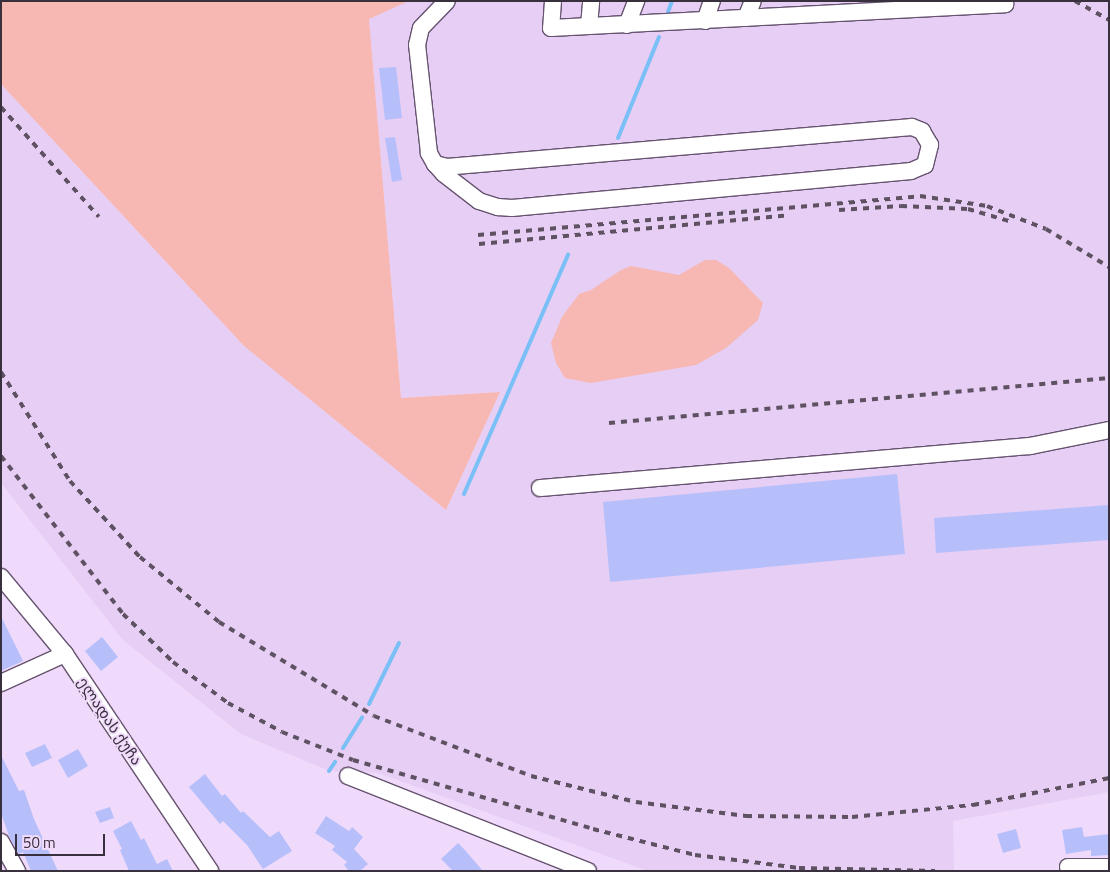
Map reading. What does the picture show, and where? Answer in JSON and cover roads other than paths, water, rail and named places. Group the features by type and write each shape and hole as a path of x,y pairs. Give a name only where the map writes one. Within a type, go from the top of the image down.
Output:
{"street":[{"path":"435,164 447,167 912,127 922,131 930,145 926,166 911,171 512,208 498,207 479,201 444,174 435,164 429,153 417,45 421,28 447,1"},
{"path":"553,1 551,28 746,18 793,9 1005,4 1004,1"},
{"path":"589,26 591,1"},
{"path":"627,25 636,1"},
{"path":"705,20 712,1"},
{"path":"746,18 753,1"},
{"path":"540,488 1030,446 1109,430"},
{"name":"ელადას ქუჩა","path":"1,578 65,654 210,871"},
{"path":"1,683 65,654"},
{"path":"348,776 588,871"},
{"path":"1,842 17,871"},
{"path":"1068,867 1109,867"}],"waterway":[{"path":"668,12 672,1"},
{"path":"618,138 659,37"},
{"path":"464,494 568,255"},
{"path":"369,704 399,643"},
{"path":"343,748 362,718"},
{"path":"329,771 335,762"}],"railway":[{"path":"1075,1 1109,20"},
{"path":"1,107 99,217"},
{"path":"478,235 920,196 987,206 1046,229 1109,267"},
{"path":"839,210 901,206 968,209 1009,221"},
{"path":"479,244 789,215"},
{"path":"1,372 70,481 140,557 219,622 374,716 531,776 636,802 746,816 852,817 973,805 1109,778"},
{"path":"609,423 1109,378"},
{"path":"1,456 123,614 173,662 228,703 282,732 353,760 593,829 695,855 799,868 935,871"}]}
